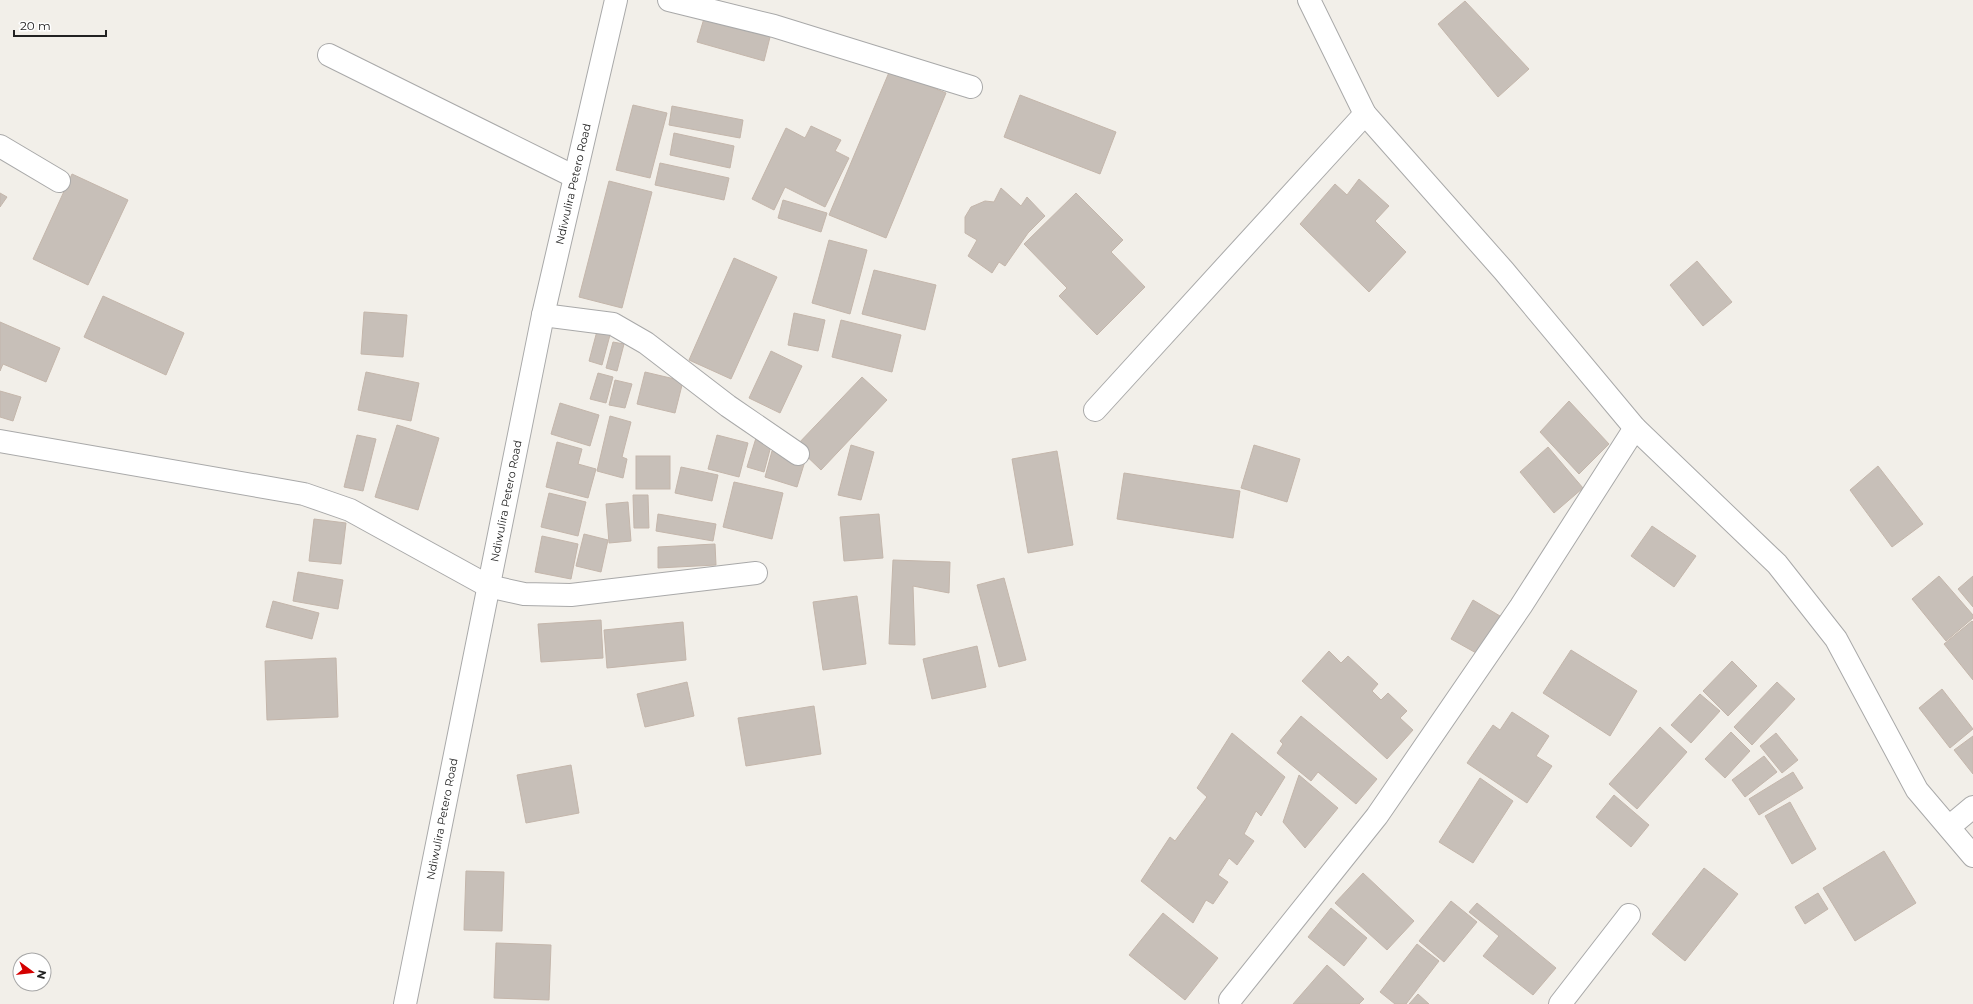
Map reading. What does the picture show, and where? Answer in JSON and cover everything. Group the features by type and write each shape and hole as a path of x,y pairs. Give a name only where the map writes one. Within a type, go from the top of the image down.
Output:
{"street":[{"name":"Ndiwulira Petero Road","path":"405,1004 542,316 616,0"},
{"path":"669,0 774,26 971,87"},
{"path":"1309,0 1365,114 1504,271 1635,428 1777,564 1836,639 1917,790 1973,856"},
{"path":"329,55 575,177"},
{"path":"1095,410 1365,114"},
{"path":"0,146 59,181"},
{"path":"542,316 613,324 646,343 728,406 798,454"},
{"path":"1230,1000 1377,816 1521,606 1635,428"},
{"path":"0,441 304,494 350,510 488,586 524,594 571,595 756,573"},
{"path":"1948,827 1973,807"},
{"path":"1560,1004 1629,915"}],"building":[{"path":"1465,1 1529,69 1498,97 1438,24"},
{"path":"705,15 771,33 764,61 697,42"},
{"path":"890,70 946,93 886,238 829,215"},
{"path":"1020,95 1116,132 1100,174 1004,137"},
{"path":"633,105 667,113 650,178 616,170"},
{"path":"672,106 743,120 740,138 669,125"},
{"path":"811,126 841,140 835,151 849,158 825,207 785,187 774,210 752,199 786,128 805,138"},
{"path":"674,133 734,146 730,168 670,155"},
{"path":"660,163 729,178 724,200 655,185"},
{"path":"72,174 128,200 88,285 33,259"},
{"path":"1359,179 1389,206 1375,221 1406,252 1369,292 1300,224 1335,184 1347,195"},
{"path":"609,181 652,192 622,308 579,297"},
{"path":"1001,188 1021,206 1027,197 1045,216 1028,233 1005,266 999,262 992,273 968,256 977,240 965,233 965,217 971,207 985,201 994,202"},
{"path":"0,193 7,197 0,207"},
{"path":"1076,193 1123,240 1111,252 1145,287 1097,335 1059,296 1067,288 1024,244"},
{"path":"783,200 827,213 821,232 778,218"},
{"path":"829,240 867,250 850,314 812,303"},
{"path":"734,258 777,277 731,379 689,360"},
{"path":"1697,261 1732,302 1703,326 1670,285"},
{"path":"874,270 936,285 925,330 862,314"},
{"path":"103,296 184,333 166,375 84,337"},
{"path":"364,312 407,315 403,357 361,354"},
{"path":"794,313 825,320 818,351 788,345"},
{"path":"841,320 901,335 892,372 832,357"},
{"path":"0,322 60,348 46,382 3,364 0,371"},
{"path":"597,331 610,335 602,365 589,361"},
{"path":"613,342 624,344 617,371 606,368"},
{"path":"771,351 802,366 780,413 749,398"},
{"path":"366,372 419,383 411,421 358,410"},
{"path":"645,372 683,381 675,413 637,404"},
{"path":"598,373 613,377 606,403 590,399"},
{"path":"862,377 887,400 821,470 796,446"},
{"path":"615,380 632,384 625,408 609,405"},
{"path":"0,391 21,397 13,421 0,417"},
{"path":"1569,401 1609,444 1579,474 1540,432"},
{"path":"560,403 599,415 590,446 551,434"},
{"path":"610,416 631,422 622,457 627,459 623,478 597,471"},
{"path":"397,425 439,438 418,510 375,497"},
{"path":"357,435 376,439 363,491 344,487"},
{"path":"717,435 748,443 739,477 708,469"},
{"path":"756,438 772,442 764,472 747,467"},
{"path":"557,442 582,449 578,464 596,469 588,498 546,487"},
{"path":"851,445 874,452 861,500 838,495"},
{"path":"1254,445 1300,459 1287,502 1241,488"},
{"path":"1548,447 1583,488 1554,513 1520,472"},
{"path":"772,451 805,461 797,487 765,477"},
{"path":"1057,451 1073,545 1028,553 1012,459"},
{"path":"636,456 670,456 670,489 636,489"},
{"path":"1878,466 1923,524 1892,547 1850,490"},
{"path":"681,467 718,475 712,501 675,493"},
{"path":"1124,473 1240,491 1233,538 1117,519"},
{"path":"734,482 783,493 772,539 723,527"},
{"path":"549,493 586,502 578,536 541,527"},
{"path":"633,495 648,495 649,528 634,528"},
{"path":"628,502 631,541 609,543 606,504"},
{"path":"658,514 716,524 713,541 656,531"},
{"path":"879,514 883,558 844,561 840,517"},
{"path":"314,519 346,523 341,564 309,561"},
{"path":"1652,526 1696,556 1674,587 1631,556"},
{"path":"584,534 608,540 601,572 576,566"},
{"path":"542,536 578,544 571,579 535,572"},
{"path":"715,544 716,565 658,568 658,547"},
{"path":"893,560 950,562 949,593 913,586 915,645 889,644"},
{"path":"298,572 343,580 338,609 293,601"},
{"path":"1939,576 1973,615 1973,618 1946,641 1912,599"},
{"path":"1973,576 1973,607 1958,589"},
{"path":"1004,578 1026,660 999,667 977,585"},
{"path":"857,596 866,664 823,670 813,602"},
{"path":"1473,600 1500,616 1478,654 1451,639"},
{"path":"273,601 319,613 312,639 266,627"},
{"path":"601,620 603,658 541,662 538,624"},
{"path":"1972,621 1973,622 1973,680 1944,644"},
{"path":"683,622 686,660 607,668 604,630"},
{"path":"977,646 986,687 932,699 923,659"},
{"path":"1571,650 1637,691 1610,736 1543,693"},
{"path":"1329,651 1341,663 1348,656 1378,684 1372,691 1381,700 1388,693 1407,711 1400,718 1413,730 1387,759 1302,681"},
{"path":"336,658 338,717 267,720 265,661"},
{"path":"1732,661 1757,686 1728,716 1703,691"},
{"path":"687,682 694,716 645,727 637,694"},
{"path":"1777,682 1795,699 1752,745 1734,727"},
{"path":"1942,689 1973,729 1950,748 1919,708"},
{"path":"1700,694 1720,711 1691,743 1671,725"},
{"path":"814,706 821,754 746,766 738,718"},
{"path":"1512,712 1549,736 1536,756 1552,766 1527,803 1467,763 1493,725 1500,730"},
{"path":"1301,716 1377,779 1356,804 1318,772 1311,781 1277,753 1283,744 1280,741"},
{"path":"1660,727 1687,752 1637,809 1609,784"},
{"path":"1731,732 1750,751 1725,778 1705,759"},
{"path":"1232,733 1285,777 1261,816 1256,811 1244,834 1254,841 1237,865 1229,858 1218,875 1228,882 1213,904 1206,900 1193,923 1141,881 1170,837 1175,841 1207,797 1197,788"},
{"path":"1776,733 1798,760 1782,773 1760,746"},
{"path":"1973,736 1973,774 1954,750"},
{"path":"1764,756 1777,772 1745,797 1732,780"},
{"path":"571,765 579,813 526,823 517,775"},
{"path":"1793,772 1803,788 1759,815 1749,799"},
{"path":"1299,775 1338,808 1305,848 1283,822"},
{"path":"1480,778 1513,801 1473,863 1439,842"},
{"path":"1614,795 1649,825 1631,847 1596,817"},
{"path":"1790,802 1816,849 1792,864 1765,816"},
{"path":"1884,851 1916,903 1855,941 1823,888"},
{"path":"1704,868 1738,894 1685,961 1652,934"},
{"path":"466,871 504,872 502,931 464,930"},
{"path":"1363,873 1414,921 1387,950 1335,903"},
{"path":"1818,893 1828,909 1805,924 1795,907"},
{"path":"1451,901 1477,922 1444,962 1419,941"},
{"path":"1477,903 1556,968 1533,995 1483,956 1499,936 1469,912"},
{"path":"1331,908 1367,938 1344,966 1308,937"},
{"path":"1163,913 1218,958 1185,1000 1129,955"},
{"path":"496,943 551,945 549,1000 494,998"},
{"path":"1417,944 1439,961 1406,1004 1395,1004 1380,992"},
{"path":"1327,965 1364,999 1359,1004 1293,1004"},
{"path":"1418,994 1429,1004 1409,1004"}]}
